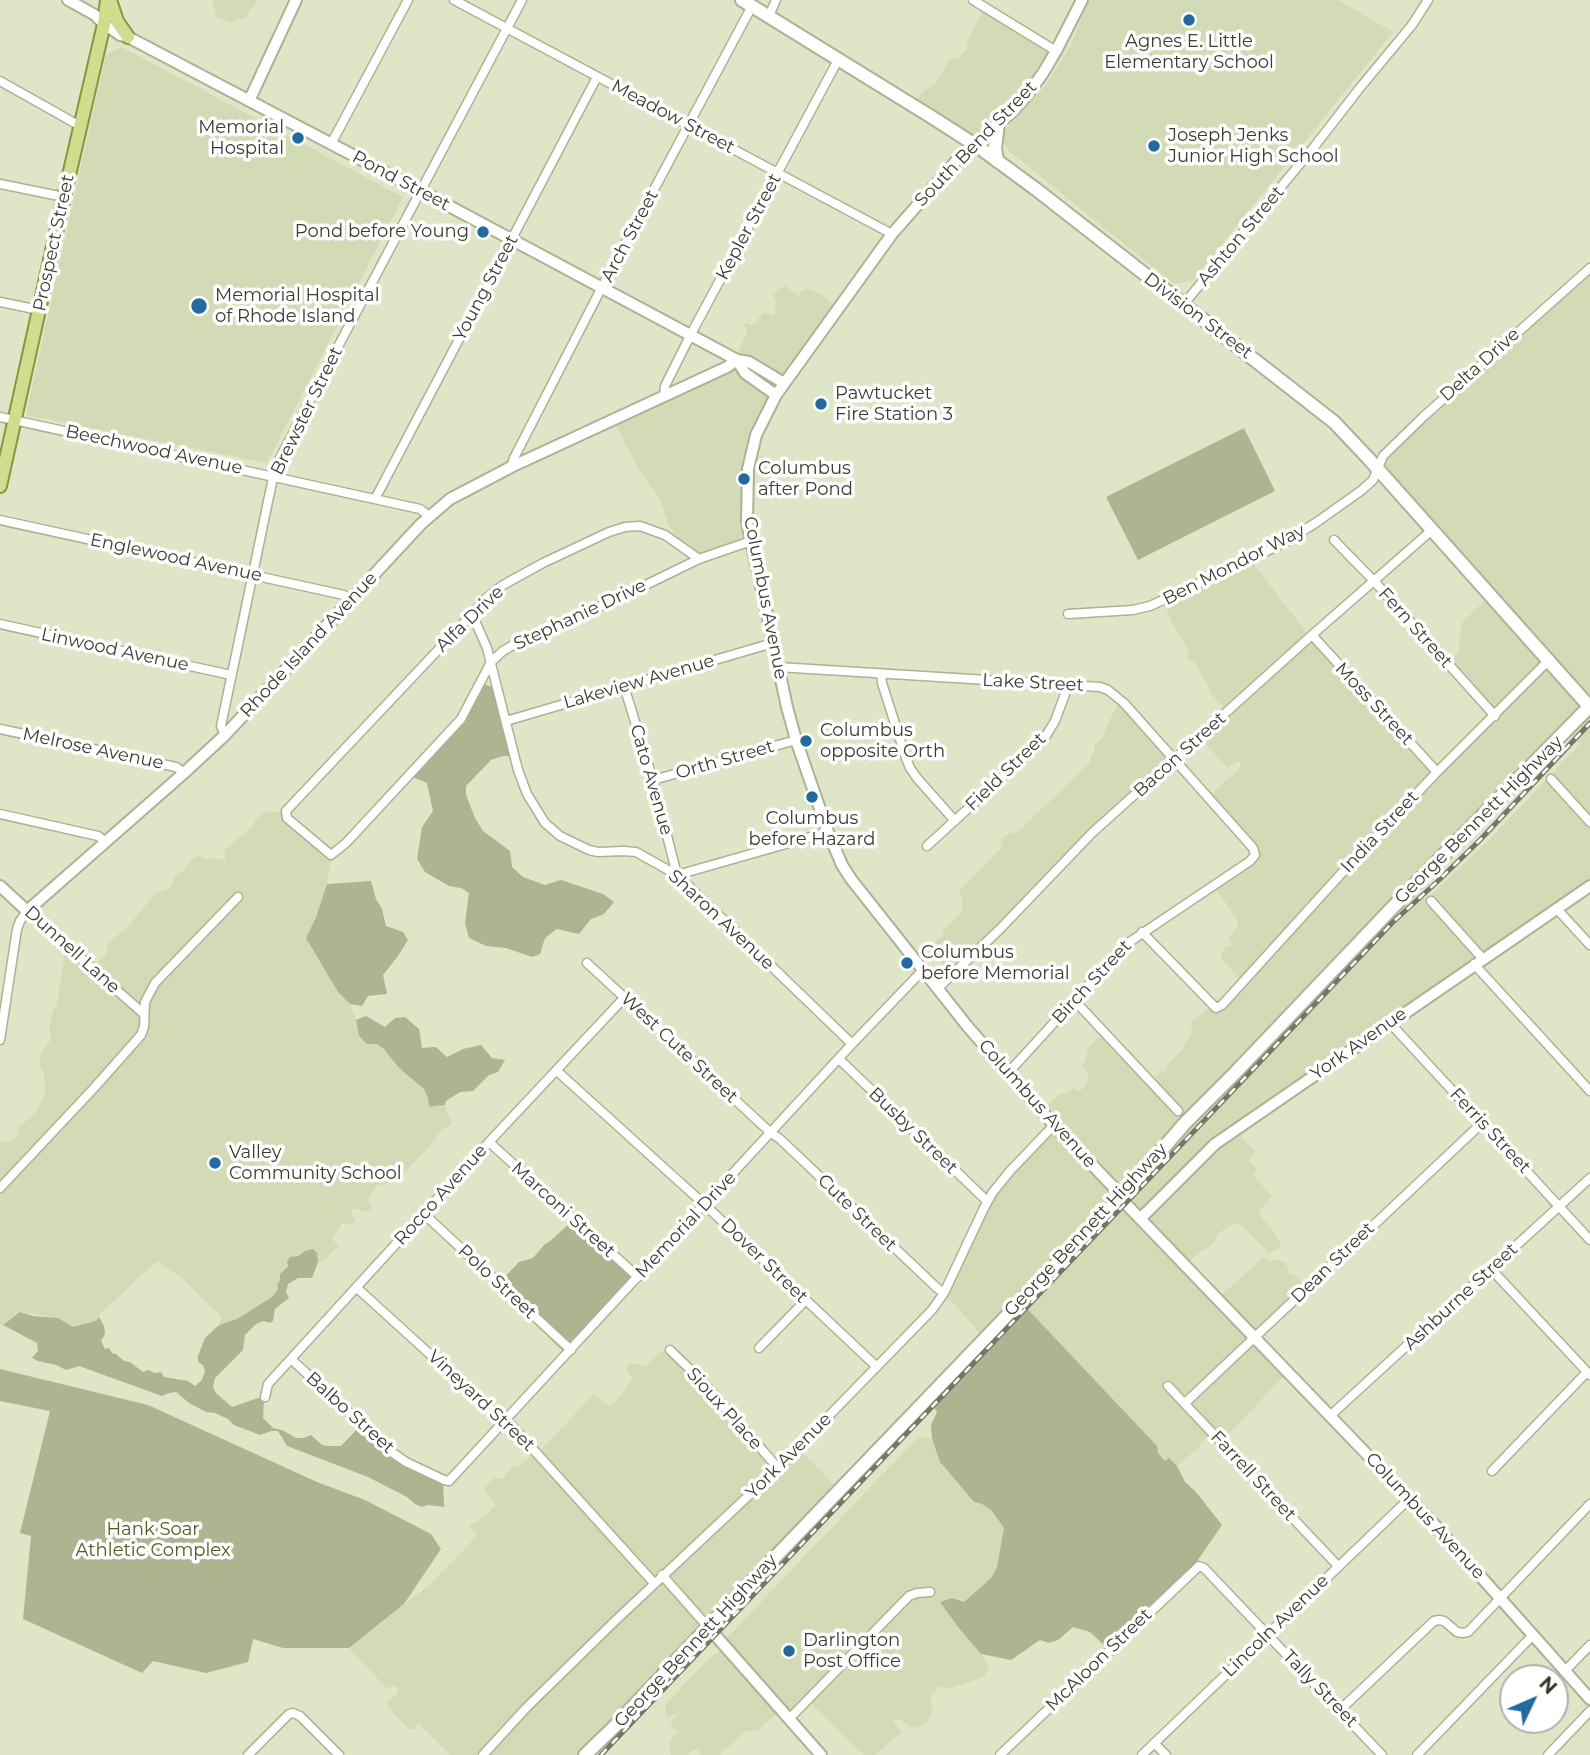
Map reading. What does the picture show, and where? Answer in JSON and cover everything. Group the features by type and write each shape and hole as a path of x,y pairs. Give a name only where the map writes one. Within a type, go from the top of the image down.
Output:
{"main road":[{"name":"Prospect Street","path":"0,486 109,0"},
{"path":"109,0 117,21 128,37"},
{"name":"Division Street","path":"747,3 997,161 1334,422 1589,706"},
{"path":"997,161 995,148 998,123"},
{"name":"George Bennett Highway","path":"584,1755 614,1727 1122,1196 1185,1123 1589,706"}],"street":[{"name":"Pond Street","path":"68,0 95,15 120,34 737,360 750,362 785,383"},
{"path":"250,101 296,0"},
{"path":"331,144 408,0"},
{"name":"Meadow Street","path":"454,0 892,234"},
{"name":"Brewster Street","path":"225,734 221,726 275,468 522,0"},
{"path":"769,16 776,0"},
{"path":"973,0 1056,51"},
{"name":"South Bend Street","path":"785,383 892,234 957,160 1014,110 1028,94 1056,51 1082,0"},
{"name":"Ashton Street","path":"1183,305 1314,147 1428,0"},
{"name":"Arch Street","path":"511,467 602,287 689,125 747,3"},
{"name":"Kepler Street","path":"664,396 665,386 691,334 838,60"},
{"name":"Young Street","path":"375,499 597,77"},
{"path":"0,80 80,126"},
{"path":"0,184 64,197"},
{"name":"Delta Drive","path":"1378,469 1383,456 1423,417 1590,268"},
{"path":"0,302 39,310"},
{"name":"Pond Street","path":"737,360 745,373 776,395"},
{"name":"Rhode Island Avenue","path":"0,1040 2,1010 17,929 27,911 225,734 429,516 450,499 511,467 737,360"},
{"name":"Columbus Avenue","path":"785,383 756,435 748,468 747,522 796,740 834,849 851,879 1007,1073 1122,1196 1125,1203 1410,1498 1559,1664"},
{"name":"Beechwood Avenue","path":"0,417 420,509 429,516"},
{"name":"Ben Mondor Way","path":"1068,614 1133,610 1150,606 1249,560 1317,522 1362,490 1373,480 1378,469"},
{"name":"Englewood Avenue","path":"0,520 344,595 351,600"},
{"name":"Alfa Drive","path":"331,855 287,818 286,811 485,599 503,585 543,563 625,527 640,526 665,535 699,559"},
{"name":"Bacon Street","path":"937,989 1000,929 1092,834 1432,530"},
{"name":"Fern Street","path":"1334,540 1495,716"},
{"name":"Stephanie Drive","path":"331,855 346,843 461,719 491,663 503,651 699,559 751,541"},
{"name":"Sharon Avenue","path":"472,614 487,648 522,782 545,823 560,836 589,850 636,852 677,875 852,1044"},
{"name":"Linwood Avenue","path":"0,624 231,675"},
{"name":"Moss Street","path":"1312,635 1437,772"},
{"name":"Lakeview Avenue","path":"506,721 773,643"},
{"name":"India Street","path":"1142,932 1216,1008 1222,1005 1437,772 1549,660"},
{"name":"Lake Street","path":"778,667 1100,687 1115,695 1253,848 1255,855"},
{"path":"881,674 911,768 955,821"},
{"name":"Cato Avenue","path":"624,686 653,780 677,875"},
{"name":"Field Street","path":"927,846 1044,739 1055,721 1068,686"},
{"name":"Melrose Avenue","path":"0,729 176,767 184,773"},
{"name":"Orth Street","path":"653,780 796,740"},
{"path":"1551,779 1590,822"},
{"path":"0,814 97,836 106,842"},
{"path":"677,875 828,832"},
{"name":"Birch Street","path":"1007,1073 1125,945 1255,855"},
{"name":"Dunnell Lane","path":"0,886 144,1014"},
{"name":"York Avenue","path":"1141,1218 1215,1144 1590,886"},
{"path":"0,1188 141,1035 145,1002 155,983 239,897"},
{"path":"1431,901 1478,961 1590,1091"},
{"path":"1557,909 1590,946"},
{"name":"West Cute Street","path":"587,963 771,1133"},
{"name":"Memorial Drive","path":"449,1481 923,970"},
{"name":"Rocco Avenue","path":"265,1397 268,1384 624,998"},
{"path":"1074,1000 1178,1111"},
{"name":"Ferris Street","path":"1390,1023 1590,1240"},
{"name":"Busby Street","path":"839,1059 987,1201"},
{"name":"Dover Street","path":"556,1071 705,1205 877,1367"},
{"name":"Dean Street","path":"1185,1404 1482,1122"},
{"name":"York Avenue","path":"483,1755 534,1700 662,1575 778,1468 932,1310 944,1293 987,1201 1010,1171 1054,1125"},
{"name":"Cute Street","path":"771,1133 944,1293"},
{"name":"Marconi Street","path":"489,1142 638,1277"},
{"name":"Ashburne Street","path":"1331,1415 1590,1178"},
{"name":"Polo Street","path":"424,1214 571,1350"},
{"path":"1491,1269 1589,1374 1492,1471"},
{"name":"Vineyard Street","path":"357,1288 512,1426 654,1583"},
{"path":"759,1348 806,1300"},
{"name":"Sioux Place","path":"670,1350 703,1382 778,1468"},
{"name":"Balbo Street","path":"291,1359 393,1452 406,1462 449,1481"},
{"name":"Farrell Street","path":"1168,1386 1338,1566"},
{"name":"Lincoln Avenue","path":"1142,1755 1410,1498"},
{"path":"1340,1710 1434,1621 1439,1619 1457,1632 1468,1632 1590,1504"},
{"name":"Tally Street","path":"1199,1566 1204,1567 1382,1755"},
{"name":"McAloon Street","path":"1000,1755 1199,1566"},
{"path":"662,1575 821,1755"},
{"path":"789,1719 909,1597 930,1592"},
{"path":"1418,1755 1533,1634"},
{"path":"1569,1667 1590,1645"},
{"name":"Columbus Avenue","path":"1569,1675 1590,1699"},
{"path":"1548,1755 1590,1711"},
{"path":"248,1755 293,1713 300,1716 339,1755"},
{"path":"1154,1743 1166,1755"}],"shaded area":[{"path":"214,0 258,0 244,19 240,18 233,23 216,17 216,10 212,6"},
{"name":"Joseph Jenks Junior High School","path":"1089,0 1338,0 1393,32 1193,280 1173,283 1010,152 1002,140 1004,131 1045,86 1071,45"},
{"path":"984,11 1055,52 1043,72 971,148 911,109 923,91 934,85 950,59 958,58 967,48 973,28"},
{"name":"Memorial Hospital of Rhode Island","path":"122,47 403,197 267,463 26,415 106,54"},
{"path":"1590,269 1590,888 1238,1132 1255,1152 1249,1160 1257,1169 1253,1175 1272,1196 1258,1213 1277,1236 1281,1247 1269,1253 1242,1226 1234,1223 1219,1233 1213,1244 1198,1253 1185,1267 1217,1299 1264,1257 1270,1261 1284,1262 1289,1269 1288,1273 1294,1274 1307,1288 1255,1339 1285,1375 1220,1443 1210,1434 1177,1466 1157,1453 1157,1446 1021,1302 983,1338 955,1304 944,1297 985,1207 1010,1173 1053,1128 1040,1112 1060,1094 1073,1088 1079,1091 1085,1087 1089,1075 1083,1065 1088,1053 1087,1048 1101,1035 1148,1084 1162,1071 1166,1071 1167,1065 1183,1050 1191,1035 1192,1022 1210,1007 1216,1009 1242,981 1221,959 1226,947 1233,946 1229,938 1238,926 1238,921 1216,889 1254,855 1206,801 1226,780 1238,772 1241,764 1238,761 1228,768 1200,738 1228,712 1213,696 1195,663 1187,659 1189,651 1172,623 1164,602 1250,560 1313,640 1438,775 1492,718 1446,665 1460,651 1462,623 1487,598 1371,469","holes":["1568,731 1580,744 1490,839 1426,900 1416,889"]},
{"path":"785,285 800,298 800,293 805,289 812,290 837,308 784,384 746,470 749,544 699,558 688,550 668,523 659,497 639,470 614,422 736,358 747,332 744,323 753,325 764,312 774,316 777,302 773,295"},
{"path":"1118,703 1171,763 1053,872 952,975 929,948 963,911 959,891 1003,846 1000,840 1011,832 1016,834 1090,762 1095,744 1101,739"},
{"path":"266,811 286,813 332,854 325,895 306,938 338,992 350,1004 359,1036 384,1049 399,1068 425,1089 429,1107 445,1105 452,1124 441,1131 397,1181 376,1186 368,1199 372,1210 351,1210 355,1222 342,1223 332,1239 339,1246 326,1259 318,1262 317,1253 305,1251 294,1256 280,1274 278,1289 272,1297 237,1319 219,1325 222,1316 183,1279 157,1261 100,1314 96,1321 73,1327 58,1318 20,1312 0,1325 0,1144 10,1141 20,1133 18,1127 35,1114 45,1095 40,1055 51,1039 49,1030 52,1013 57,1005 65,950 89,970 105,956 109,943 129,925 157,892 168,889 174,883 174,877 184,870 194,857 225,860 225,851 229,846"},
{"path":"662,1351 669,1351 776,1467 799,1449 839,1490 591,1755 450,1755 418,1723 415,1729 408,1729 388,1707 387,1701 397,1694 398,1688 395,1685 387,1689 349,1648 430,1584 477,1536 469,1526 496,1505 484,1489 494,1478 502,1479 513,1465 519,1467 532,1455 536,1455 594,1394 610,1406 633,1378 627,1370 628,1365 632,1363 646,1366"},
{"path":"919,1436 932,1439 940,1463 974,1502 991,1510 1004,1528 997,1567 991,1578 964,1602 952,1598 940,1602 989,1666 984,1677 948,1689 940,1686 930,1697 933,1709 928,1721 912,1728 901,1720 893,1720 901,1732 875,1755 864,1755 810,1702 789,1721 779,1712 757,1731 746,1731 719,1755 701,1755 698,1750 693,1750 687,1755 671,1755 670,1742 677,1732 672,1728 671,1722 676,1716 675,1714 669,1717 665,1713 666,1704 709,1658 722,1650 721,1644"}],"green space":[{"path":"1244,428 1275,491 1138,560 1106,497"},
{"path":"483,684 496,688 515,756 491,760 466,786 466,795 475,818 483,831 510,851 512,867 523,877 545,885 561,880 603,894 614,902 604,914 591,919 579,934 557,929 545,938 540,954 532,957 506,948 486,946 469,938 465,923 469,893 449,886 425,872 417,859 422,827 433,811 427,783 412,777 462,717"},
{"path":"371,881 386,926 403,932 408,940 383,975 387,994 368,996 362,1006 350,1004 338,992 306,938 327,884"},
{"path":"366,1016 385,1027 395,1018 405,1017 419,1029 422,1048 436,1047 447,1057 463,1049 481,1045 492,1058 505,1060 498,1072 489,1075 473,1091 460,1092 446,1101 445,1105 429,1107 424,1089 399,1068 384,1049 377,1044 367,1044 359,1036 356,1020"},
{"path":"571,1222 636,1281 566,1354 496,1286 519,1262 533,1258"},
{"path":"313,1249 317,1253 318,1262 312,1278 298,1278 288,1284 286,1292 289,1298 275,1309 273,1321 256,1324 245,1335 243,1350 215,1378 213,1388 232,1407 258,1398 264,1400 263,1418 273,1428 296,1438 311,1435 322,1445 341,1446 359,1427 399,1462 443,1481 445,1507 422,1507 368,1477 287,1446 278,1431 260,1435 234,1425 215,1413 206,1412 176,1392 162,1396 79,1366 66,1370 38,1361 32,1358 38,1351 37,1343 3,1325 20,1312 58,1318 73,1327 96,1321 99,1317 104,1326 105,1334 101,1341 105,1349 109,1348 112,1353 143,1372 161,1372 164,1377 188,1381 195,1386 202,1380 205,1371 203,1365 198,1362 198,1356 205,1338 219,1325 237,1319 272,1297 278,1289 280,1274 288,1266 290,1257"},
{"path":"1020,1301 1157,1446 1158,1453 1165,1461 1169,1458 1177,1466 1185,1482 1222,1525 1187,1576 1110,1651 1090,1632 1073,1627 1058,1640 1049,1643 1040,1640 1011,1660 981,1654 940,1602 952,1598 964,1602 991,1578 997,1567 1004,1528 991,1510 974,1502 940,1462 932,1439 931,1425 937,1412 928,1398"},
{"name":"Hank Soar Athletic Complex","path":"0,1369 148,1405 317,1482 365,1500 431,1534 441,1549 404,1604 349,1648 283,1648 253,1639 248,1662 206,1673 153,1661 142,1673 23,1619 31,1536 20,1533 50,1411 0,1401"}],"railway":[{"path":"601,1755 1393,922 1481,839 1590,723"}],"place":[{"name":"Agnes E. Little Elementary School","path":"1189,20"},
{"name":"Memorial Hospital","path":"298,138"},
{"name":"Joseph Jenks Junior High School","path":"1154,146"},
{"name":"Pond before Young","path":"483,232"},
{"name":"Memorial Hospital of Rhode Island","path":"199,306"},
{"name":"Pawtucket Fire Station 3","path":"821,404"},
{"name":"Columbus after Pond","path":"744,479"},
{"name":"Columbus opposite Orth","path":"806,741"},
{"name":"Columbus before Hazard","path":"812,797"},
{"name":"Columbus before Memorial","path":"907,963"},
{"name":"Valley Community School","path":"215,1163"},
{"name":"Darlington Post Office","path":"789,1651"}]}
